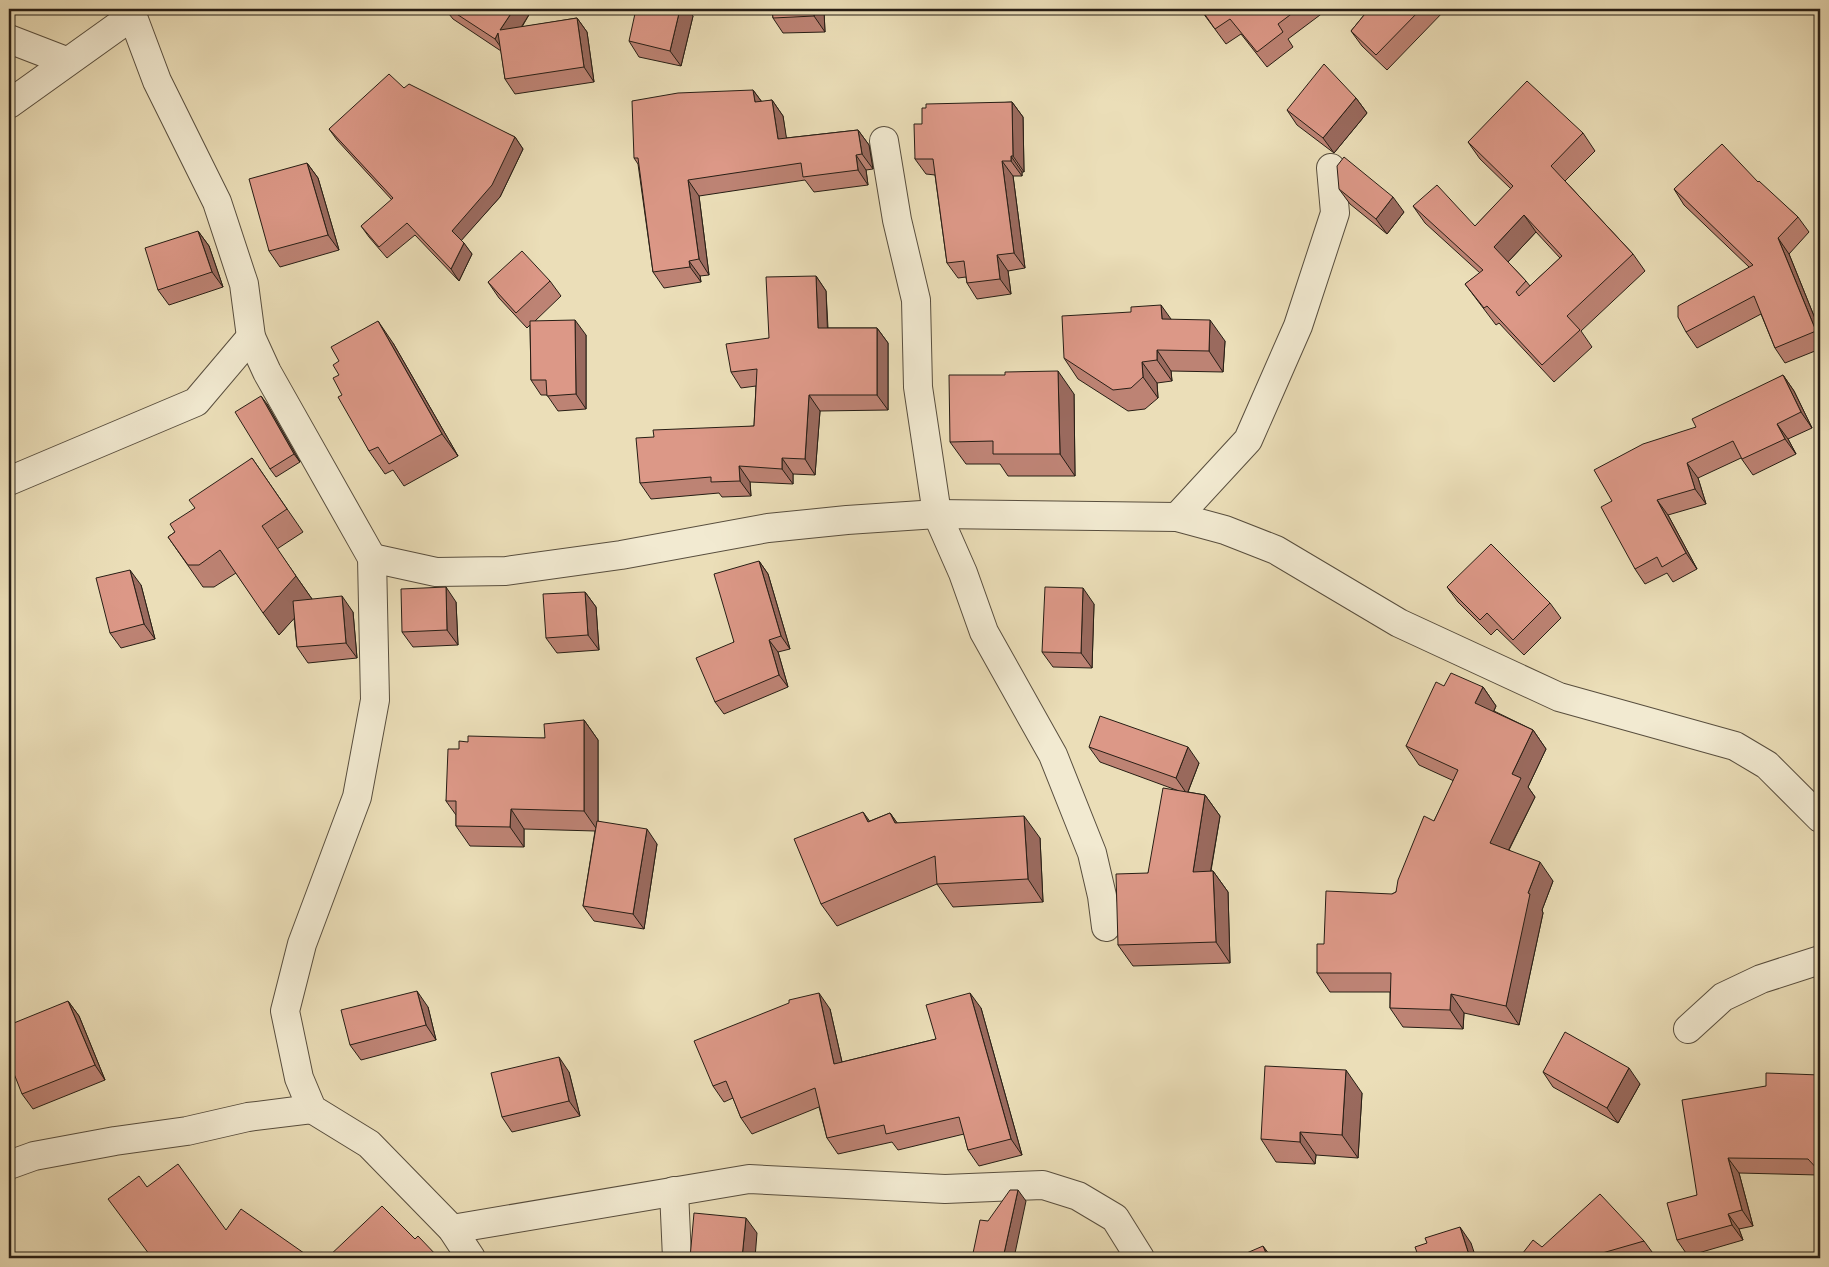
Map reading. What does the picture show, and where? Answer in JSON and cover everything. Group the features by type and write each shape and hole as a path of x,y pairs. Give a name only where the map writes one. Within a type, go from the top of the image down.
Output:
{"street":[{"path":"9,104 131,13 157,80 217,202 244,284 251,336 268,372 372,558 375,700 357,797 302,944 285,1011 300,1078 312,1109 369,1144 452,1229 471,1258"},
{"path":"9,39 66,61"},
{"path":"884,141 897,220 916,300 918,387 937,514 963,573 984,632 1053,755 1092,853 1102,896 1106,927"},
{"path":"1177,517 1248,440 1298,326 1335,213 1331,168"},
{"path":"9,481 196,402 251,336"},
{"path":"372,558 436,572 506,571 621,555 768,528 937,514 1177,517 1225,530 1276,550 1399,623 1558,698 1734,746 1767,765 1820,818"},
{"path":"1688,1029 1723,997 1761,979 1820,960"},
{"path":"9,1165 34,1156 115,1141 187,1131 248,1117 312,1109"},
{"path":"452,1229 750,1179 945,1189 1043,1185 1078,1196 1115,1218 1140,1258"},
{"path":"674,1191 678,1258"}],"building":[{"path":"449,9 514,9 500,30 577,18 584,67 505,79 498,33 495,39"},
{"path":"636,9 680,9 670,51 629,41"},
{"path":"772,9 814,9 814,16 773,18"},
{"path":"1201,9 1298,9 1278,24 1283,32 1257,52 1230,19 1215,29"},
{"path":"1369,9 1421,9 1376,55 1351,31"},
{"path":"1324,64 1356,98 1323,138 1287,110"},
{"path":"389,74 404,88 409,84 515,137 492,185 452,231 464,243 451,269 407,223 379,247 361,226 393,198 329,129"},
{"path":"1527,81 1583,133 1551,166 1633,254 1567,316 1580,330 1542,365 1487,306 1484,308 1465,284 1483,270 1413,206 1437,185 1475,226 1513,186 1468,142","holes":["1524,215 1562,256 1519,296 1516,292 1526,281 1494,247"]},
{"path":"753,90 755,102 772,100 778,139 858,130 862,154 856,155 858,170 803,177 801,163 688,180 699,259 689,261 690,267 653,272 638,158 634,158 632,101 678,93"},
{"path":"1012,102 1013,156 1011,156 1011,161 1002,161 1014,253 997,255 1000,279 967,283 964,261 947,263 933,159 915,159 914,124 922,124 922,108 926,108 926,104"},
{"path":"1722,144 1758,182 1798,217 1778,238 1816,331 1775,348 1754,296 1686,332 1678,317 1678,306 1753,265 1674,189"},
{"path":"1344,157 1393,197 1376,219 1339,189 1337,166"},
{"path":"307,163 328,235 269,251 249,179"},
{"path":"198,231 212,272 158,290 145,248"},
{"path":"522,251 550,281 516,313 488,282"},
{"path":"816,276 818,328 877,328 877,395 809,395 805,459 782,458 782,469 739,466 740,481 711,482 711,477 640,483 636,438 654,437 653,430 754,426 757,369 731,372 726,344 769,338 766,277"},
{"path":"1161,305 1162,319 1210,320 1209,351 1157,350 1157,360 1142,362 1143,377 1131,388 1113,390 1064,358 1062,316 1131,312 1131,307"},
{"path":"575,320 576,394 547,396 546,380 531,380 530,321"},
{"path":"378,321 442,434 389,464 378,447 369,451 338,397 342,395 333,378 339,375 333,365 339,361 331,347"},
{"path":"1058,371 1060,454 993,454 993,441 950,442 949,375 1005,375 1005,372"},
{"path":"1783,375 1801,412 1777,424 1785,439 1742,459 1733,441 1687,463 1695,489 1657,500 1686,553 1662,567 1657,557 1635,569 1601,507 1612,501 1594,470 1643,444 1696,427 1692,419"},
{"path":"261,396 294,454 270,469 235,412"},
{"path":"252,458 287,509 262,526 296,576 263,613 220,550 199,565 188,565 168,537 175,532 170,524 195,508 189,500"},
{"path":"1491,544 1550,603 1513,640 1487,613 1480,620 1447,587"},
{"path":"759,561 781,636 769,640 779,675 715,702 696,658 734,642 714,574"},
{"path":"130,570 144,624 110,633 96,578"},
{"path":"446,587 447,630 402,632 401,589"},
{"path":"1045,587 1083,588 1081,653 1042,652"},
{"path":"585,592 588,635 546,638 543,594"},
{"path":"342,596 346,643 297,647 293,601"},
{"path":"1451,673 1483,687 1475,703 1533,730 1512,774 1521,778 1490,843 1540,862 1528,893 1530,894 1506,1006 1451,994 1450,1010 1390,1008 1391,973 1317,973 1317,944 1324,944 1326,891 1392,894 1396,892 1398,880 1424,816 1434,821 1458,770 1406,746 1436,682 1444,686"},
{"path":"1100,716 1188,747 1176,778 1089,747"},
{"path":"584,720 584,811 511,809 510,827 456,826 456,801 446,801 448,749 459,749 459,741 468,742 468,736 545,738 544,724"},
{"path":"1163,788 1205,795 1193,872 1213,871 1216,942 1118,945 1116,874 1148,873"},
{"path":"863,812 868,822 890,813 895,823 1024,816 1028,879 937,884 935,856 821,904 794,839"},
{"path":"597,821 647,829 633,914 583,906"},
{"path":"417,991 426,1025 350,1045 341,1010"},
{"path":"819,993 834,1064 936,1039 926,1005 970,993 1011,1139 968,1150 959,1117 886,1134 884,1125 827,1138 815,1088 741,1118 726,1081 713,1086 694,1041 789,1003 789,1000"},
{"path":"68,1001 95,1065 22,1094 9,1061 9,1025"},
{"path":"1565,1032 1629,1068 1607,1108 1543,1072"},
{"path":"559,1057 569,1101 502,1117 491,1073"},
{"path":"1265,1066 1346,1070 1342,1135 1300,1132 1300,1142 1261,1139"},
{"path":"1766,1073 1820,1075 1820,1172 1808,1159 1728,1158 1742,1210 1728,1214 1732,1225 1677,1240 1667,1203 1697,1195 1682,1100 1766,1086"},
{"path":"178,1164 226,1230 241,1209 311,1258 152,1258 108,1199 139,1176 147,1187"},
{"path":"1010,1190 1018,1190 1003,1258 972,1258 980,1220 988,1221"},
{"path":"1600,1194 1644,1241 1585,1258 1519,1258 1533,1240 1542,1247"},
{"path":"382,1206 415,1239 418,1236 439,1258 327,1258"},
{"path":"694,1213 746,1218 742,1258 690,1258"},
{"path":"1460,1227 1470,1258 1419,1258 1415,1247 1427,1243 1425,1238"},
{"path":"1263,1246 1268,1258 1235,1258"}]}
